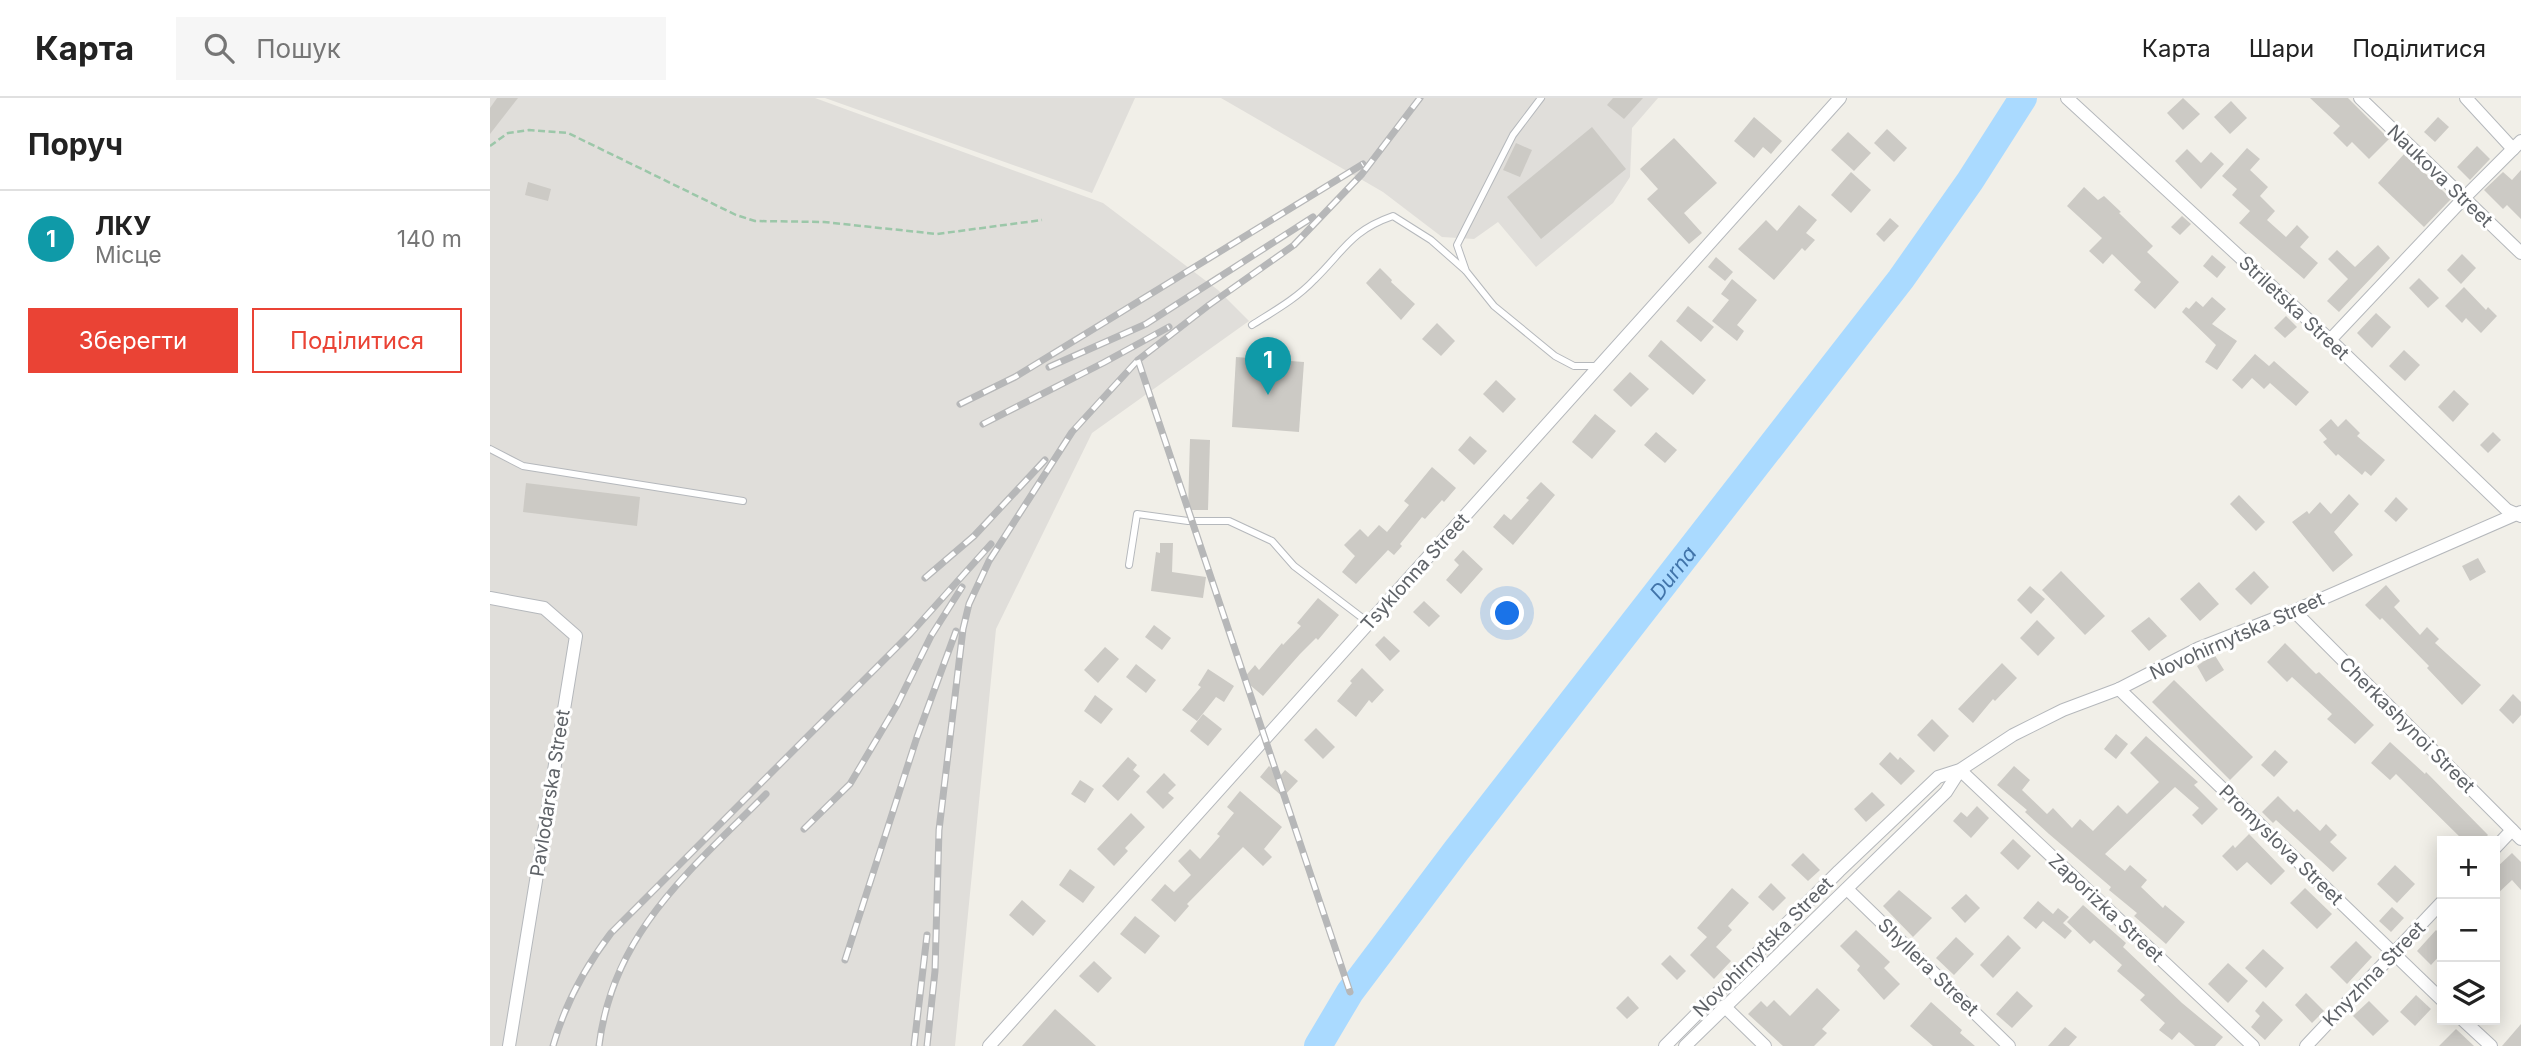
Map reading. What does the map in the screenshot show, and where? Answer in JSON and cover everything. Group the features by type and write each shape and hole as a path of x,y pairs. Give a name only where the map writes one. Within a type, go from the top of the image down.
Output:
{"street":[{"name":"Tsyklonna Street","path":"989,1046 1840,98"},
{"name":"Naukova Street","path":"2360,98 2521,253"},
{"path":"2330,340 2517,145 2466,98"},
{"name":"Striletska Street","path":"2067,99 2330,340 2507,510 2520,514"},
{"name":"Novohirnytska Street","path":"1665,1046 1839,871 1938,777 1960,770 2013,735 2063,710 2119,689 2199,648 2294,611 2520,514"},
{"name":"Pavlodarska Street","path":"490,598 544,608 576,636 509,1046"},
{"name":"Cherkashynoi Street","path":"2294,611 2516,835"},
{"name":"Promyslova Street","path":"2119,689 2437,995"},
{"name":"Novohirnytska Street","path":"1685,1046 1946,792 1960,770"},
{"name":"Zaporizka Street","path":"1960,770 2253,1046"},
{"path":"2500,845 2516,835"},
{"name":"Shyllera Street","path":"1847,889 2008,1046"},
{"name":"Knyzhna Street","path":"2306,1046 2437,907"},
{"path":"1724,1006 1765,1046"},
{"path":"2468,1025 2491,1046"}],"lane":[{"path":"1466,271 1457,245 1513,135 1541,98"},
{"path":"1252,325 1290,301 1316,279 1348,240 1376,222 1393,216 1431,240 1466,271 1494,306 1555,356 1574,366 1601,366"},
{"path":"490,449 523,466 743,501"},
{"path":"1129,565 1137,514 1188,520 1229,521 1272,541 1294,566 1370,623"}],"path":[{"path":"490,146 508,133 529,130 568,133 736,215 755,221 824,222 937,234 1042,220"}],"shaded area":[{"path":"490,98 815,98 1103,203 1218,290 1249,321 1092,433 996,629 955,1046 490,1046"},
{"path":"825,98 1135,98 1092,193"},
{"path":"1221,98 1658,98 1632,128 1630,177 1613,203 1536,267 1498,222 1474,239 1442,237 1383,192"}],"building":[{"path":"497,98 518,98 490,134 490,108"},
{"path":"1613,98 1643,98 1624,119 1607,105"},
{"path":"2183,98 2200,114 2183,130 2167,113"},
{"path":"2310,98 2348,98 2389,139 2369,159 2352,142 2347,147 2333,133 2340,126"},
{"path":"2231,101 2247,118 2230,134 2214,117"},
{"path":"1754,117 1782,141 1771,154 1763,147 1754,158 1734,141"},
{"path":"2438,117 2449,127 2435,142 2424,132"},
{"path":"1592,127 1626,169 1541,239 1507,197"},
{"path":"1887,129 1907,148 1894,162 1874,143"},
{"path":"1848,132 1871,153 1854,171 1831,150"},
{"path":"1674,138 1717,183 1684,213 1702,233 1689,244 1647,199 1658,189 1640,169"},
{"path":"1516,143 1532,150 1520,177 1503,170"},
{"path":"2477,146 2490,159 2470,180 2457,167"},
{"path":"2247,148 2260,159 2250,170 2268,187 2260,196 2275,211 2267,220 2286,237 2297,225 2309,237 2300,247 2318,263 2304,279 2239,223 2250,211 2232,195 2237,189 2222,176"},
{"path":"2187,149 2201,163 2211,152 2224,164 2201,189 2175,161"},
{"path":"2405,153 2451,199 2424,227 2378,183"},
{"path":"2521,170 2521,219 2507,205 2503,209 2484,190 2503,172 2512,180"},
{"path":"1851,172 1871,190 1851,213 1831,195"},
{"path":"528,182 551,189 548,201 525,195"},
{"path":"2084,187 2098,200 2104,196 2121,212 2119,213 2153,246 2147,252 2179,282 2155,309 2134,290 2141,282 2112,254 2103,264 2089,251 2102,238 2067,206"},
{"path":"1799,205 1817,220 1806,233 1815,240 1805,251 1802,248 1774,280 1738,249 1766,220 1777,231"},
{"path":"2182,216 2191,224 2180,235 2171,227"},
{"path":"1890,218 1899,226 1884,242 1876,234"},
{"path":"2378,245 2390,258 2339,312 2327,301 2348,279 2328,259 2337,250 2355,267"},
{"path":"2462,254 2476,268 2461,284 2447,270"},
{"path":"2212,255 2226,267 2217,278 2203,266"},
{"path":"1716,257 1733,272 1725,281 1708,267"},
{"path":"1380,268 1415,304 1401,320 1366,283"},
{"path":"2419,278 2439,298 2428,308 2409,288"},
{"path":"1732,279 1757,300 1737,325 1744,331 1737,341 1712,321 1729,300 1721,294"},
{"path":"2464,287 2486,310 2488,307 2497,316 2481,333 2466,318 2462,323 2445,306"},
{"path":"2212,297 2226,309 2212,324 2237,341 2217,370 2205,362 2216,345 2182,312 2196,301 2203,307"},
{"path":"1688,306 1714,327 1701,342 1676,321"},
{"path":"2376,313 2391,327 2372,348 2357,333"},
{"path":"2286,316 2297,327 2285,338 2274,328"},
{"path":"1437,323 1455,341 1441,356 1422,339"},
{"path":"1661,340 1706,380 1693,395 1648,356"},
{"path":"2404,350 2420,365 2405,381 2389,366"},
{"path":"2255,354 2269,366 2274,361 2309,392 2296,406 2270,383 2264,389 2252,378 2242,389 2232,380"},
{"path":"1236,357 1304,362 1299,432 1232,427"},
{"path":"1630,372 1649,389 1631,407 1613,390"},
{"path":"1496,380 1516,399 1503,413 1483,394"},
{"path":"2454,390 2469,404 2453,422 2438,407"},
{"path":"1595,414 1616,431 1592,459 1572,442"},
{"path":"2331,419 2338,427 2346,419 2360,433 2357,436 2385,460 2371,476 2365,471 2362,475 2338,454 2336,456 2323,442 2327,439 2319,430"},
{"path":"1656,432 1677,450 1665,463 1644,445"},
{"path":"2493,432 2501,440 2488,453 2480,445"},
{"path":"1470,436 1487,451 1474,465 1458,450"},
{"path":"1190,439 1210,440 1208,510 1188,510"},
{"path":"1432,467 1456,488 1425,519 1422,517 1394,555 1388,550 1356,584 1342,572 1355,556 1344,545 1360,529 1368,537 1379,525 1387,532 1409,505 1404,501"},
{"path":"1541,482 1555,495 1513,545 1493,527 1504,514 1511,520"},
{"path":"526,483 640,497 637,526 523,512"},
{"path":"2349,494 2359,504 2334,532 2353,555 2333,572 2292,522 2307,511 2309,514 2320,502 2331,514"},
{"path":"2239,495 2265,522 2256,531 2230,504"},
{"path":"2396,497 2408,509 2396,522 2384,511"},
{"path":"1160,543 1173,543 1172,572 1206,577 1203,598 1151,591 1156,552 1160,553"},
{"path":"1463,550 1483,569 1461,594 1446,580 1459,565 1454,560"},
{"path":"2478,558 2486,572 2470,581 2462,566"},
{"path":"2061,571 2105,616 2085,635 2042,590"},
{"path":"2254,571 2269,587 2251,605 2235,589"},
{"path":"2199,582 2219,604 2200,621 2180,599"},
{"path":"2386,585 2400,601 2394,607 2420,635 2427,627 2439,639 2435,643 2481,685 2462,705 2427,668 2429,666 2382,618 2380,620 2365,605"},
{"path":"2030,586 2045,599 2031,614 2017,600"},
{"path":"1318,598 1339,615 1263,696 1243,679 1255,665 1259,670 1301,626 1297,623"},
{"path":"1424,601 1440,616 1429,627 1413,612"},
{"path":"2149,617 2167,636 2149,651 2131,631"},
{"path":"2037,620 2055,638 2038,656 2020,638"},
{"path":"1154,625 1171,638 1162,650 1145,637"},
{"path":"1384,636 1400,651 1390,661 1375,645"},
{"path":"2285,643 2374,725 2355,744 2327,719 2332,714 2292,677 2287,682 2267,662"},
{"path":"1105,647 1119,659 1098,683 1084,670"},
{"path":"2214,654 2224,670 2206,682 2197,666"},
{"path":"2002,663 2017,678 1995,701 1993,699 1973,723 1958,709"},
{"path":"1136,664 1156,680 1146,693 1126,677"},
{"path":"1362,668 1384,690 1372,703 1369,700 1356,717 1337,701"},
{"path":"1208,669 1234,686 1224,702 1216,697 1197,721 1182,710 1201,687 1198,685"},
{"path":"2174,680 2253,757 2230,780 2152,702"},
{"path":"2513,694 2521,702 2521,715 2513,724 2499,710"},
{"path":"1095,695 1113,709 1101,724 1084,711"},
{"path":"1203,714 1222,729 1208,746 1190,731"},
{"path":"1932,719 1949,736 1934,752 1917,735"},
{"path":"1316,728 1335,747 1323,759 1304,740"},
{"path":"2116,734 2128,744 2116,759 2104,749"},
{"path":"2146,736 2198,782 2194,785 2218,809 2202,825 2192,815 2199,808 2175,787 2105,854 2125,871 2130,865 2147,880 2141,887 2163,908 2165,905 2185,922 2166,944 2134,916 2137,913 2109,890 2111,887 1997,785 2014,766 2030,780 2022,790 2047,814 2053,808 2072,828 2080,819 2093,831 2118,805 2127,814 2159,782 2130,753"},
{"path":"2390,742 2425,774 2426,772 2488,835 2459,836 2396,774 2390,780 2371,763"},
{"path":"2275,750 2288,762 2274,777 2261,765"},
{"path":"1890,752 1915,771 1901,785 1879,764"},
{"path":"1128,757 1137,765 1133,770 1140,776 1118,801 1102,786"},
{"path":"1269,766 1280,776 1285,770 1298,781 1283,797 1260,777"},
{"path":"1164,773 1176,785 1168,793 1174,798 1163,809 1146,792"},
{"path":"1080,780 1094,789 1085,803 1071,794"},
{"path":"1240,791 1282,827 1264,849 1272,857 1263,866 1243,847 1187,904 1189,906 1175,922 1151,900 1165,884 1174,892 1191,875 1178,861 1190,849 1200,859 1220,836 1217,834 1234,813 1227,807"},
{"path":"1872,792 1885,805 1866,822 1854,809"},
{"path":"2278,796 2294,812 2297,809 2320,831 2326,824 2337,835 2330,842 2347,858 2333,872 2276,820 2273,823 2262,812"},
{"path":"1977,806 1989,818 1971,838 1953,821 1961,812 1967,817"},
{"path":"1131,813 1145,827 1125,848 1128,851 1114,866 1097,849"},
{"path":"2249,834 2285,871 2271,885 2247,862 2237,871 2222,856"},
{"path":"2013,839 2031,856 2018,870 2000,853"},
{"path":"1803,853 1820,870 1808,881 1791,865"},
{"path":"2512,853 2521,862 2521,890 2512,880 2500,891 2500,864"},
{"path":"2395,865 2415,884 2397,903 2377,884"},
{"path":"1070,869 1095,887 1083,903 1059,885"},
{"path":"1771,883 1786,898 1773,911 1758,897"},
{"path":"1732,888 1749,903 1728,926 1732,930 1716,947 1731,961 1714,979 1690,955 1707,937 1697,928"},
{"path":"2305,888 2332,914 2317,929 2290,903"},
{"path":"1899,890 1932,918 1913,937 1883,906"},
{"path":"1966,894 1980,908 1965,923 1951,908"},
{"path":"1022,900 1046,921 1033,936 1009,915"},
{"path":"2038,901 2053,914 2058,908 2069,917 2063,923 2072,931 2065,939 2043,921 2036,929 2023,918"},
{"path":"2083,905 2126,943 2123,947 2182,1003 2223,1037 2215,1046 2195,1046 2179,1032 2172,1040 2159,1030 2165,1023 2140,1000 2145,995 2117,971 2122,965 2094,940 2090,944 2067,922"},
{"path":"2392,907 2404,918 2391,932 2379,921"},
{"path":"1135,916 1160,936 1145,954 1120,934"},
{"path":"1856,930 1890,962 1884,968 1900,984 1884,1000 1857,970 1860,966 1840,946"},
{"path":"2436,930 2437,958 2431,965 2417,951"},
{"path":"2008,935 2021,948 1993,978 1980,965"},
{"path":"1956,937 1974,954 1954,975 1936,958"},
{"path":"2356,941 2372,957 2347,984 2330,967"},
{"path":"2263,949 2284,968 2266,988 2245,968"},
{"path":"1670,955 1686,971 1677,980 1661,964"},
{"path":"1094,961 1112,978 1098,993 1079,976"},
{"path":"2228,963 2248,981 2228,1003 2208,984"},
{"path":"1817,988 1840,1010 1822,1029 1827,1033 1814,1046 1783,1046 1748,1014 1761,1001 1767,1007 1774,1000 1790,1016"},
{"path":"2017,991 2033,1006 2012,1028 1996,1014"},
{"path":"2306,993 2324,1011 2312,1023 2295,1005"},
{"path":"2416,995 2431,1009 2415,1026 2400,1012"},
{"path":"1628,996 1639,1008 1627,1019 1616,1008"},
{"path":"2263,1001 2283,1020 2265,1040 2251,1027 2260,1016 2255,1011"},
{"path":"2369,1001 2389,1021 2373,1036 2353,1016"},
{"path":"1931,1002 1962,1030 1960,1033 1975,1046 1933,1046 1910,1026"},
{"path":"1055,1009 1096,1046 1022,1046"},
{"path":"2521,1024 2521,1046 2502,1046"},
{"path":"2065,1027 2077,1037 2069,1046 2048,1046"},
{"path":"2456,1029 2474,1046 2439,1046"}],"waterway":[{"name":"Durna","path":"1318,1046 1350,992 1456,851 1901,279 1970,181 2023,98"}],"railway":[{"path":"927,1046 935,971 939,830 963,629 969,604 989,561 1072,432 1138,360 1209,305 1294,245 1362,174 1420,98"},
{"path":"960,404 1015,377 1363,164"},
{"path":"1049,367 1146,324 1313,217"},
{"path":"983,424 1169,327"},
{"path":"1138,360 1350,992"},
{"path":"925,578 974,536 1045,460"},
{"path":"553,1046 563,1015 577,986 611,933 910,634 991,544"},
{"path":"804,829 850,784 897,705 931,636 962,587"},
{"path":"845,960 917,737 956,631"},
{"path":"599,1046 607,1006 620,969 638,936 683,878 766,794"},
{"path":"914,1046 927,935"}],"place":[{"name":"ЛКУ","path":"1268,395"}]}
